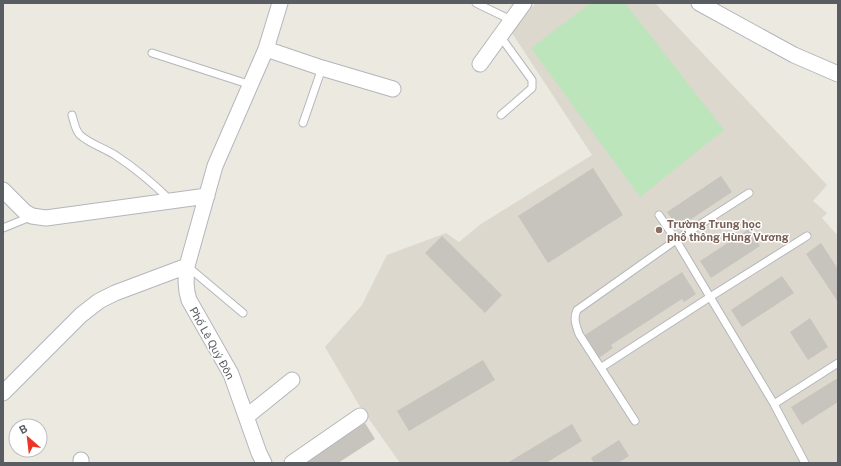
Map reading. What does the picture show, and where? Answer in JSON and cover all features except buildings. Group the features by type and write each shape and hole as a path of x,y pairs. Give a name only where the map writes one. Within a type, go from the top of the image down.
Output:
{"street":[{"name":"Phố Lê Quý Đôn","path":"264,463 228,369 189,300 185,282 187,266 218,159 266,49 280,3"},
{"path":"480,64 524,3"},
{"path":"698,3 794,55 838,74"},
{"path":"266,49 322,68 393,89"},
{"path":"3,190 25,212 32,216 46,218 207,196"},
{"path":"3,393 81,314 115,293 187,266"},
{"path":"246,417 292,380"},
{"path":"292,463 360,416"}],"lane":[{"path":"476,3 511,20"},
{"path":"500,36 532,80 533,84 532,88 501,115"},
{"path":"152,53 250,85"},
{"path":"303,123 322,68"},
{"path":"72,115 79,134 114,155 149,180 171,201"},
{"path":"635,421 602,367 579,334 575,323 577,310 676,240 749,193"},
{"path":"659,215 676,240 774,404 805,463"},
{"path":"3,228 32,216"},
{"path":"602,367 807,236"},
{"path":"187,266 243,313"},
{"path":"774,404 838,363"}],"shaded area":[{"name":"Trường Trung học phổ thông Hùng Vương","path":"536,3 655,3 827,185 813,201 827,213 822,218 838,236 838,463 400,463 359,405 325,347 362,305 387,255 446,233 459,242 481,224 592,155 510,30"}],"green space":[{"path":"591,3 625,3 724,130 640,197 531,48"}],"place":[{"name":"Trường Trung học phổ thông Hùng Vương","path":"659,230"}]}
